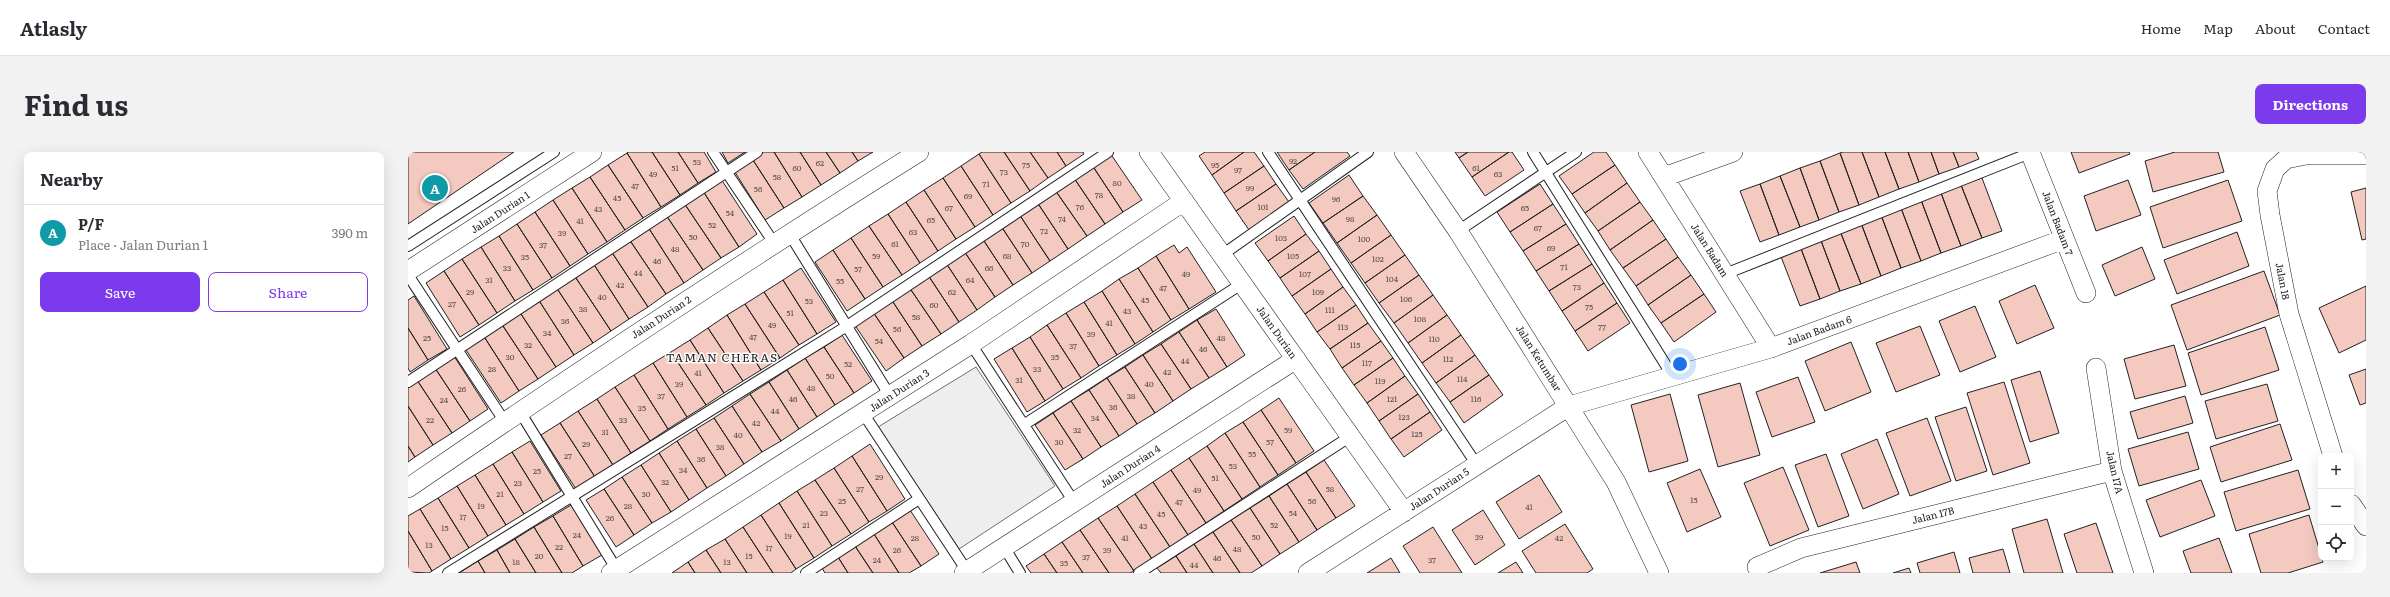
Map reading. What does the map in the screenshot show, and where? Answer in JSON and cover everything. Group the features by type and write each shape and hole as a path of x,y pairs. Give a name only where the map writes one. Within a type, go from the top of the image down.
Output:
{"street":[{"name":"Jalan Durian 1","path":"408,271 592,152"},
{"name":"Jalan Durian 2","path":"408,488 512,416 781,238 919,152"},
{"name":"Jalan Durian","path":"1149,152 1404,512"},
{"name":"Jalan Ketumbar","path":"1404,152 1458,232 1616,482 1659,573"},
{"name":"Jalan Badam","path":"1648,152 1771,348"},
{"path":"1664,177 1733,152"},
{"name":"Jalan Badam 7","path":"2030,153 2086,293"},
{"name":"Jalan 18","path":"2332,453 2289,314 2270,215 2267,191 2275,169 2286,159 2306,155 2366,155"},
{"name":"Jalan Durian 3","path":"614,571 971,344 1184,201"},
{"name":"Jalan Badam 6","path":"1569,406 1672,375 1771,348 2064,239"},
{"name":"Jalan Durian 4","path":"965,572 1296,359"},
{"name":"Jalan 17A","path":"2096,368 2112,470 2144,573"},
{"name":"Jalan Durian 5","path":"1308,573 1569,406"},
{"name":"Jalan 17B","path":"1757,567 1801,548 2112,470"},
{"path":"2354,508 2366,526"}],"lane":[{"path":"408,246 554,152"},
{"path":"713,152 726,172 781,238 847,326 890,396"},
{"path":"408,382 757,152"},
{"path":"448,573 572,498 847,326 1108,152"},
{"path":"1268,152 1301,199 1477,465"},
{"path":"1222,255 1368,152"},
{"path":"1533,152 1672,375"},
{"path":"1458,232 1576,152"},
{"path":"1725,274 2030,153"},
{"path":"408,275 457,350 512,416 572,498 614,571"},
{"path":"1025,424 1243,283"},
{"path":"971,344 1025,424 1074,502"},
{"path":"863,413 965,572"},
{"path":"1139,573 1351,436"},
{"path":"806,573 919,499"},
{"path":"1004,547 1020,573"}],"shaded area":[{"path":"976,367 1055,486 959,549 878,427"}],"building":[{"path":"408,152 514,152 408,224"},
{"path":"652,152 680,195 661,207 627,153"},
{"path":"652,152 678,152 698,183 680,195"},
{"path":"678,152 704,152 716,172 698,183"},
{"path":"722,152 745,152 728,163"},
{"path":"760,152 774,152 802,197 784,208 751,157"},
{"path":"774,152 800,152 821,185 802,197"},
{"path":"800,152 826,152 840,173 821,185"},
{"path":"826,152 852,152 858,161 840,173"},
{"path":"852,152 873,152 858,161"},
{"path":"982,152 1004,152 1030,191 1011,203 979,154"},
{"path":"1004,152 1030,152 1048,178 1030,191"},
{"path":"1030,152 1057,152 1066,166 1048,178"},
{"path":"1057,152 1083,152 1084,154 1066,166"},
{"path":"1205,152 1244,152 1212,175 1199,156"},
{"path":"1244,152 1254,152 1264,166 1224,193 1212,175"},
{"path":"1277,152 1315,152 1289,170"},
{"path":"1315,152 1347,152 1350,156 1303,189 1289,170"},
{"path":"1455,152 1468,152 1459,158"},
{"path":"1468,152 1509,152 1472,177 1459,158"},
{"path":"1509,152 1512,152 1524,170 1485,196 1472,177"},
{"path":"1594,152 1606,152 1615,165 1572,194 1559,176"},
{"path":"1862,152 1879,197 1859,205 1840,153"},
{"path":"1862,152 1885,152 1899,189 1879,197"},
{"path":"1885,152 1908,152 1919,182 1899,189"},
{"path":"1908,152 1931,152 1939,174 1919,182"},
{"path":"1931,152 1953,152 1959,167 1939,174"},
{"path":"1953,152 1976,152 1979,159 1959,167"},
{"path":"2071,152 2129,152 2130,154 2079,173"},
{"path":"2175,152 2218,152 2224,172 2153,192 2145,161"},
{"path":"627,153 661,207 643,218 608,165"},
{"path":"1110,153 1142,200 1123,212 1092,165"},
{"path":"1840,153 1859,205 1839,212 1820,161"},
{"path":"979,154 1011,203 993,215 961,166"},
{"path":"751,157 784,208 765,220 733,169"},
{"path":"1820,161 1839,212 1819,220 1800,168"},
{"path":"608,165 643,218 625,230 590,177"},
{"path":"1092,165 1123,212 1105,224 1074,178"},
{"path":"1615,165 1627,183 1585,213 1572,194"},
{"path":"961,166 993,215 975,227 943,178"},
{"path":"1264,166 1276,184 1236,211 1224,193"},
{"path":"1800,168 1819,220 1800,227 1780,176"},
{"path":"1349,175 1363,196 1323,223 1309,203"},
{"path":"1780,176 1800,227 1779,235 1760,184"},
{"path":"590,177 625,230 607,242 572,188"},
{"path":"943,178 975,227 956,239 924,190"},
{"path":"1074,178 1105,224 1087,236 1055,190"},
{"path":"1982,178 2002,231 1982,238 1961,185"},
{"path":"721,179 757,234 739,247 703,191"},
{"path":"2128,180 2141,215 2096,231 2084,196"},
{"path":"2228,180 2242,221 2163,248 2150,207"},
{"path":"1627,183 1640,202 1598,231 1585,213"},
{"path":"1276,184 1289,202 1249,230 1236,211"},
{"path":"1540,184 1553,204 1510,232 1497,212"},
{"path":"1760,184 1779,235 1760,242 1740,191"},
{"path":"1961,185 1982,238 1961,246 1941,193"},
{"path":"572,188 607,242 588,254 553,200"},
{"path":"2366,188 2366,239 2362,240 2351,192"},
{"path":"924,190 956,239 938,251 906,202"},
{"path":"1055,190 1087,236 1068,249 1037,202"},
{"path":"703,191 739,247 721,258 684,203"},
{"path":"1941,193 1961,246 1941,253 1921,200"},
{"path":"1363,196 1377,215 1337,243 1323,223"},
{"path":"553,200 588,254 570,266 535,212"},
{"path":"1921,200 1941,253 1921,261 1901,208"},
{"path":"906,202 938,251 920,263 888,214"},
{"path":"1037,202 1068,249 1050,261 1019,214"},
{"path":"1640,202 1653,220 1610,250 1598,231"},
{"path":"684,203 721,258 703,270 666,215"},
{"path":"1553,204 1566,224 1523,251 1510,232"},
{"path":"1901,208 1921,261 1901,268 1881,215"},
{"path":"535,212 570,266 552,278 517,224"},
{"path":"888,214 920,263 902,275 869,226"},
{"path":"1019,214 1050,261 1032,273 1001,226"},
{"path":"666,215 703,270 684,283 648,227"},
{"path":"1377,215 1391,235 1351,263 1337,243"},
{"path":"1881,215 1901,268 1881,276 1861,223"},
{"path":"1294,216 1306,234 1268,261 1255,243"},
{"path":"1653,220 1666,239 1623,268 1610,250"},
{"path":"1861,223 1881,276 1861,284 1840,231"},
{"path":"517,224 552,278 533,290 499,236"},
{"path":"1566,224 1579,244 1536,271 1523,251"},
{"path":"869,226 902,275 883,287 851,238"},
{"path":"1001,226 1032,273 1013,285 982,238"},
{"path":"648,227 684,283 666,294 629,239"},
{"path":"1840,231 1861,284 1840,291 1820,238"},
{"path":"2237,232 2249,266 2177,294 2164,260"},
{"path":"1306,234 1319,251 1280,278 1268,261"},
{"path":"1391,235 1405,255 1365,283 1351,263"},
{"path":"499,236 533,290 515,301 481,247"},
{"path":"851,238 883,287 865,299 833,250"},
{"path":"982,238 1013,285 995,297 964,251"},
{"path":"1820,238 1840,291 1820,299 1800,246"},
{"path":"629,239 666,294 648,307 611,251"},
{"path":"1666,239 1678,257 1636,286 1623,268"},
{"path":"1579,244 1592,264 1549,291 1536,271"},
{"path":"1174,245 1179,253 1187,247 1216,292 1189,309 1156,256"},
{"path":"1800,246 1820,299 1800,306 1780,254"},
{"path":"481,247 515,301 497,313 462,259"},
{"path":"2142,247 2155,279 2115,296 2102,265"},
{"path":"833,250 865,299 847,311 815,262"},
{"path":"611,251 648,307 629,319 593,263"},
{"path":"964,251 995,297 977,310 946,263"},
{"path":"1319,251 1331,269 1292,296 1280,278"},
{"path":"1405,255 1419,275 1379,303 1365,283"},
{"path":"1156,256 1189,309 1171,320 1138,268"},
{"path":"1678,257 1691,275 1648,305 1636,286"},
{"path":"462,259 497,313 479,325 444,271"},
{"path":"593,263 629,319 611,331 574,275"},
{"path":"946,263 977,310 959,322 928,275"},
{"path":"1592,264 1604,283 1562,311 1549,291"},
{"path":"801,268 836,322 817,334 783,280"},
{"path":"1138,268 1171,320 1153,332 1119,279"},
{"path":"1331,269 1343,287 1305,314 1292,296"},
{"path":"444,271 479,325 460,337 426,283"},
{"path":"2264,271 2280,315 2187,350 2171,305"},
{"path":"574,275 611,331 593,343 556,287"},
{"path":"928,275 959,322 941,334 909,287"},
{"path":"1419,275 1433,295 1394,323 1379,303"},
{"path":"1691,275 1704,294 1661,323 1648,305"},
{"path":"1119,279 1153,332 1135,344 1102,291"},
{"path":"783,280 817,334 799,345 764,292"},
{"path":"1604,283 1617,303 1575,331 1562,311"},
{"path":"2035,285 2054,328 2017,344 1999,301"},
{"path":"2366,286 2366,340 2339,353 2319,308"},
{"path":"556,287 593,343 574,355 538,299"},
{"path":"909,287 941,334 922,346 891,299"},
{"path":"1343,287 1356,305 1317,332 1305,314"},
{"path":"1102,291 1135,344 1117,355 1084,302"},
{"path":"764,292 799,345 780,358 745,304"},
{"path":"1704,294 1716,312 1674,342 1661,323"},
{"path":"1433,295 1447,315 1408,343 1394,323"},
{"path":"414,296 447,349 428,360 408,328 408,300"},
{"path":"538,299 574,355 556,367 519,311"},
{"path":"891,299 922,346 904,358 873,312"},
{"path":"1084,302 1117,355 1099,366 1066,313"},
{"path":"1617,303 1630,323 1588,351 1575,331"},
{"path":"745,304 780,358 761,370 727,315"},
{"path":"1356,305 1368,323 1330,349 1317,332"},
{"path":"1975,306 1996,357 1960,372 1939,321"},
{"path":"1216,309 1245,355 1227,367 1197,320"},
{"path":"519,311 556,367 538,379 501,323"},
{"path":"873,312 904,358 886,371 854,324"},
{"path":"1066,313 1099,366 1081,378 1047,325"},
{"path":"727,315 761,370 743,381 708,328"},
{"path":"1447,315 1461,335 1422,363 1408,343"},
{"path":"1197,320 1227,367 1209,378 1179,332"},
{"path":"501,323 538,379 519,391 483,335"},
{"path":"1368,323 1381,341 1342,368 1330,349"},
{"path":"1047,325 1081,378 1063,389 1030,337"},
{"path":"1920,326 1940,375 1896,392 1876,343"},
{"path":"2265,327 2279,370 2201,395 2188,353"},
{"path":"408,328 428,360 410,372 408,368"},
{"path":"708,328 743,381 724,393 690,340"},
{"path":"1179,332 1209,378 1191,389 1161,344"},
{"path":"483,335 519,391 501,403 464,347"},
{"path":"842,335 872,381 854,393 824,347"},
{"path":"1461,335 1475,355 1436,383 1422,363"},
{"path":"1030,337 1063,389 1045,401 1012,348"},
{"path":"690,340 724,393 706,405 671,352"},
{"path":"1381,341 1393,358 1354,385 1342,368"},
{"path":"1851,342 1871,392 1825,411 1805,361"},
{"path":"1161,344 1191,389 1173,401 1143,355"},
{"path":"2174,345 2186,386 2135,399 2124,359"},
{"path":"824,347 854,393 835,405 805,358"},
{"path":"1012,348 1045,401 1027,412 994,359"},
{"path":"671,352 706,405 687,417 653,363"},
{"path":"1143,355 1173,401 1155,413 1125,367"},
{"path":"1475,355 1489,375 1450,402 1436,383"},
{"path":"454,356 488,409 470,421 435,368"},
{"path":"805,358 835,405 817,417 787,370"},
{"path":"1393,358 1405,376 1367,403 1354,385"},
{"path":"653,363 687,417 668,429 634,375"},
{"path":"1125,367 1155,413 1137,424 1107,378"},
{"path":"435,368 470,421 452,433 417,380"},
{"path":"2366,369 2366,403 2360,405 2349,375"},
{"path":"787,370 817,417 799,429 769,382"},
{"path":"2040,371 2059,433 2030,442 2011,380"},
{"path":"634,375 668,429 650,441 615,387"},
{"path":"1489,375 1503,395 1464,423 1450,402"},
{"path":"1405,376 1418,394 1379,421 1367,403"},
{"path":"1798,377 1815,422 1772,437 1756,392"},
{"path":"1107,378 1137,424 1119,436 1089,390"},
{"path":"417,380 452,433 433,445 408,406 408,385"},
{"path":"769,382 799,429 781,441 750,394"},
{"path":"2004,382 2030,463 1993,475 1967,393"},
{"path":"1740,383 1760,455 1718,467 1698,395"},
{"path":"2267,384 2278,421 2216,439 2205,401"},
{"path":"615,387 650,441 631,453 597,399"},
{"path":"1089,390 1119,436 1101,447 1071,401"},
{"path":"750,394 781,441 762,452 732,406"},
{"path":"1418,394 1430,412 1391,439 1379,421"},
{"path":"1670,394 1688,461 1649,472 1631,405"},
{"path":"2185,396 2193,423 2138,439 2130,412"},
{"path":"1279,398 1314,451 1296,463 1261,410"},
{"path":"597,399 631,453 613,465 578,411"},
{"path":"1071,401 1101,447 1083,459 1053,413"},
{"path":"408,406 433,445 415,457 408,446"},
{"path":"732,406 762,452 744,464 714,418"},
{"path":"1966,407 1987,471 1956,481 1935,417"},
{"path":"1261,410 1296,463 1278,475 1243,422"},
{"path":"578,411 613,465 595,477 560,423"},
{"path":"1430,412 1442,430 1404,457 1391,439"},
{"path":"1053,413 1083,459 1065,470 1035,425"},
{"path":"714,418 744,464 726,476 696,429"},
{"path":"1927,418 1951,481 1910,496 1886,433"},
{"path":"1243,422 1278,475 1260,487 1225,433"},
{"path":"560,423 595,477 576,489 541,435"},
{"path":"2280,424 2292,460 2221,482 2210,447"},
{"path":"696,429 726,476 707,488 677,441"},
{"path":"2188,432 2199,469 2139,486 2128,449"},
{"path":"1225,433 1260,487 1242,499 1207,446"},
{"path":"1877,439 1899,494 1863,509 1841,454"},
{"path":"530,441 561,491 543,502 512,452"},
{"path":"677,441 707,488 689,500 659,453"},
{"path":"870,444 905,499 887,511 852,456"},
{"path":"408,446 415,457 408,462"},
{"path":"1207,446 1242,499 1224,511 1189,458"},
{"path":"512,452 543,502 524,514 493,464"},
{"path":"659,453 689,500 671,512 641,465"},
{"path":"1826,454 1849,516 1818,527 1795,465"},
{"path":"852,456 887,511 869,522 834,468"},
{"path":"1189,458 1224,511 1206,523 1171,470"},
{"path":"1324,460 1355,506 1336,518 1306,472"},
{"path":"493,464 524,514 506,525 475,475"},
{"path":"641,465 671,512 652,523 622,477"},
{"path":"1783,467 1809,530 1770,546 1744,483"},
{"path":"834,468 869,522 851,534 815,480"},
{"path":"1700,469 1721,517 1687,532 1667,483"},
{"path":"1171,470 1206,523 1188,535 1153,482"},
{"path":"2298,470 2310,509 2236,531 2224,492"},
{"path":"1306,472 1336,518 1317,530 1287,484"},
{"path":"475,475 506,525 488,536 457,486"},
{"path":"1539,475 1562,512 1519,539 1496,502"},
{"path":"622,477 652,523 634,535 604,489"},
{"path":"815,480 851,534 832,546 797,491"},
{"path":"2201,480 2215,516 2160,537 2146,500"},
{"path":"1153,482 1188,535 1170,547 1135,494"},
{"path":"1287,484 1317,530 1299,542 1269,496"},
{"path":"457,486 488,536 469,548 438,498"},
{"path":"604,489 634,535 616,547 586,500"},
{"path":"797,491 832,546 814,558 779,503"},
{"path":"1135,494 1170,547 1152,559 1117,506"},
{"path":"1269,496 1299,542 1280,554 1250,508"},
{"path":"438,498 469,548 451,559 420,509"},
{"path":"779,503 814,558 796,569 761,515"},
{"path":"571,505 602,555 583,566 553,516"},
{"path":"1117,506 1152,559 1134,571 1098,518"},
{"path":"1250,508 1280,554 1262,566 1231,520"},
{"path":"420,509 451,559 432,571 408,531 408,516"},
{"path":"910,510 939,554 921,566 892,522"},
{"path":"1483,510 1505,545 1475,565 1452,530"},
{"path":"761,515 796,569 791,573 773,573 743,527"},
{"path":"2309,515 2318,545 2318,561 2323,562 2288,573 2261,573 2249,534"},
{"path":"553,516 583,566 572,573 562,573 534,527"},
{"path":"1098,518 1134,571 1130,573 1109,573 1080,530"},
{"path":"2047,519 2063,573 2024,573 2012,529"},
{"path":"1231,520 1262,566 1251,573 1240,573 1213,532"},
{"path":"892,522 921,566 909,573 899,573 874,534"},
{"path":"2096,523 2113,573 2077,573 2064,534"},
{"path":"1565,524 1593,569 1587,573 1536,573 1522,551"},
{"path":"534,527 562,573 536,573 515,539"},
{"path":"743,527 773,573 747,573 725,539"},
{"path":"1433,527 1462,573 1420,573 1403,546"},
{"path":"1080,530 1109,573 1083,573 1062,542"},
{"path":"408,531 432,571 429,573 408,572"},
{"path":"1213,532 1240,573 1213,573 1194,544"},
{"path":"874,534 899,573 873,573 855,546"},
{"path":"2219,538 2232,573 2191,573 2183,551"},
{"path":"515,539 536,573 510,573 497,550"},
{"path":"725,539 747,573 721,573 706,550"},
{"path":"1062,542 1083,573 1057,573 1044,554"},
{"path":"1194,544 1213,573 1187,573 1176,556"},
{"path":"855,546 873,573 848,573 838,557"},
{"path":"2003,549 2010,573 1973,573 1969,558"},
{"path":"497,550 510,573 485,573 478,561"},
{"path":"706,550 721,573 695,573 688,562"},
{"path":"1954,552 1960,573 1920,573 1917,563"},
{"path":"1044,554 1057,573 1031,573 1026,566"},
{"path":"1176,556 1187,573 1161,573 1157,568"},
{"path":"838,557 848,573 825,573 822,568"},
{"path":"1391,558 1400,573 1367,573"},
{"path":"478,561 485,573 459,573"},
{"path":"688,562 695,573 672,573"},
{"path":"1516,562 1523,573 1498,573"},
{"path":"1856,562 1860,573 1820,573"},
{"path":"1909,568 1911,573 1893,573"}],"place":[{"name":"P/F","path":"435,188"}],"district":[{"name":"TAMAN CHERAS","path":"722,358"}]}
